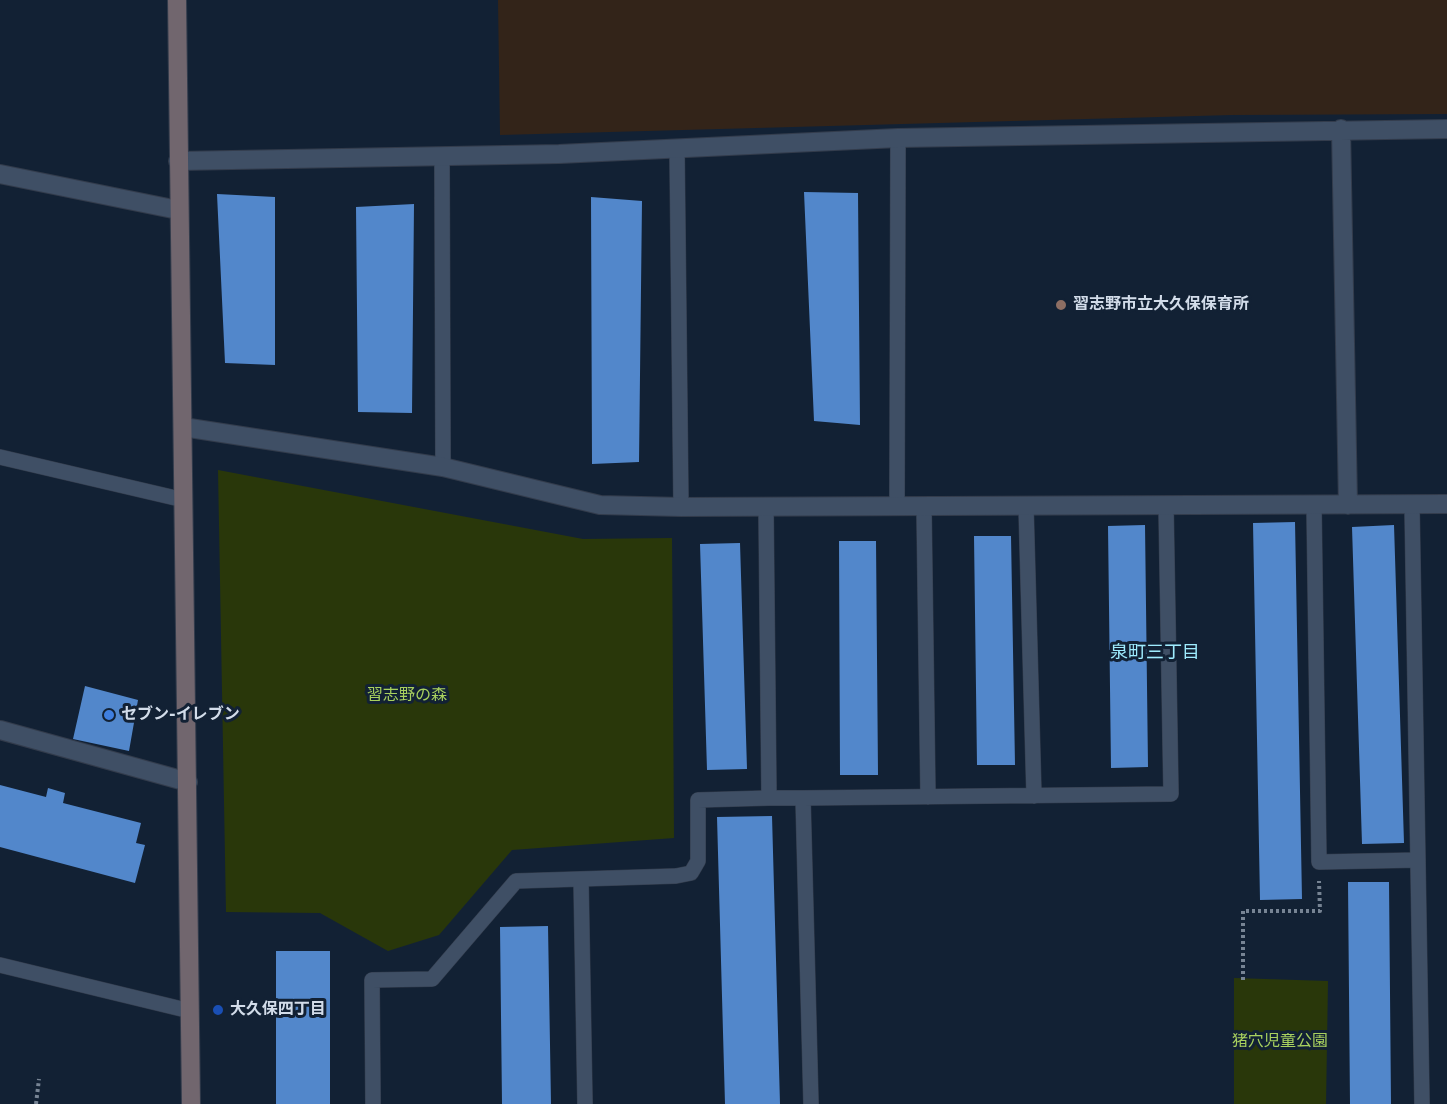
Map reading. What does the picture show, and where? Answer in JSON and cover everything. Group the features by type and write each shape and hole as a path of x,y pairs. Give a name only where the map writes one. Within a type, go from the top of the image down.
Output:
{"street":[{"path":"177,0 191,1104"},
{"path":"1341,129 1347,505"},
{"path":"178,161 442,156 898,138 1447,129"},
{"path":"0,174 178,210"},
{"path":"183,427 443,467 600,505 924,507 1447,504"},
{"path":"0,730 188,782"}],"lane":[{"path":"897,507 898,138"},
{"path":"676,148 681,507"},
{"path":"442,156 443,467"},
{"path":"0,457 184,500"},
{"path":"1314,505 1319,862 1418,860"},
{"path":"1413,505 1422,1104"},
{"path":"1026,506 1034,796"},
{"path":"373,1104 372,980 432,979 516,881 676,876 691,873 698,861 698,800 1171,794 1166,506"},
{"path":"766,507 769,798"},
{"path":"924,507 928,797"},
{"path":"803,798 811,1104"},
{"path":"581,879 585,1104"},
{"path":"0,965 190,1011"}],"path":[{"path":"1243,980 1243,911 1320,911 1319,862"},
{"path":"36,1104 39,1079"}],"shaded area":[{"path":"498,0 1447,0 1447,114 1232,115 500,135"}],"green space":[{"name":"習志野の森","path":"218,470 583,539 672,538 674,838 512,850 439,935 388,951 320,913 226,912"},
{"name":"猪穴児童公園","path":"1234,978 1328,981 1326,1104 1234,1104"}],"building":[{"path":"804,192 858,193 860,425 814,421"},
{"path":"217,194 275,197 275,365 225,363"},
{"path":"591,197 642,201 639,462 592,464"},
{"path":"414,204 412,413 358,412 356,207"},
{"path":"1295,522 1302,899 1260,900 1253,523"},
{"path":"1145,525 1148,767 1111,768 1108,526"},
{"path":"1394,525 1404,843 1362,844 1352,527"},
{"path":"974,536 1011,536 1015,765 977,765"},
{"path":"839,541 876,541 878,775 840,775"},
{"path":"740,543 747,769 707,770 700,544"},
{"path":"85,686 138,700 129,751 73,739"},
{"path":"0,785 46,797 48,788 65,793 63,803 141,823 136,843 145,845 135,883 0,847"},
{"path":"772,816 780,1104 725,1104 717,817"},
{"path":"1348,882 1389,882 1391,1104 1350,1104"},
{"path":"548,926 551,1104 502,1104 500,927"},
{"path":"276,951 330,951 330,1104 276,1104"}],"place":[{"name":"習志野市立大久保保育所","path":"1061,305"},
{"name":"セブン-イレブン","path":"109,715"},
{"name":"大久保四丁目","path":"218,1010"}],"district":[{"name":"泉町三丁目","path":"1155,653"}]}
